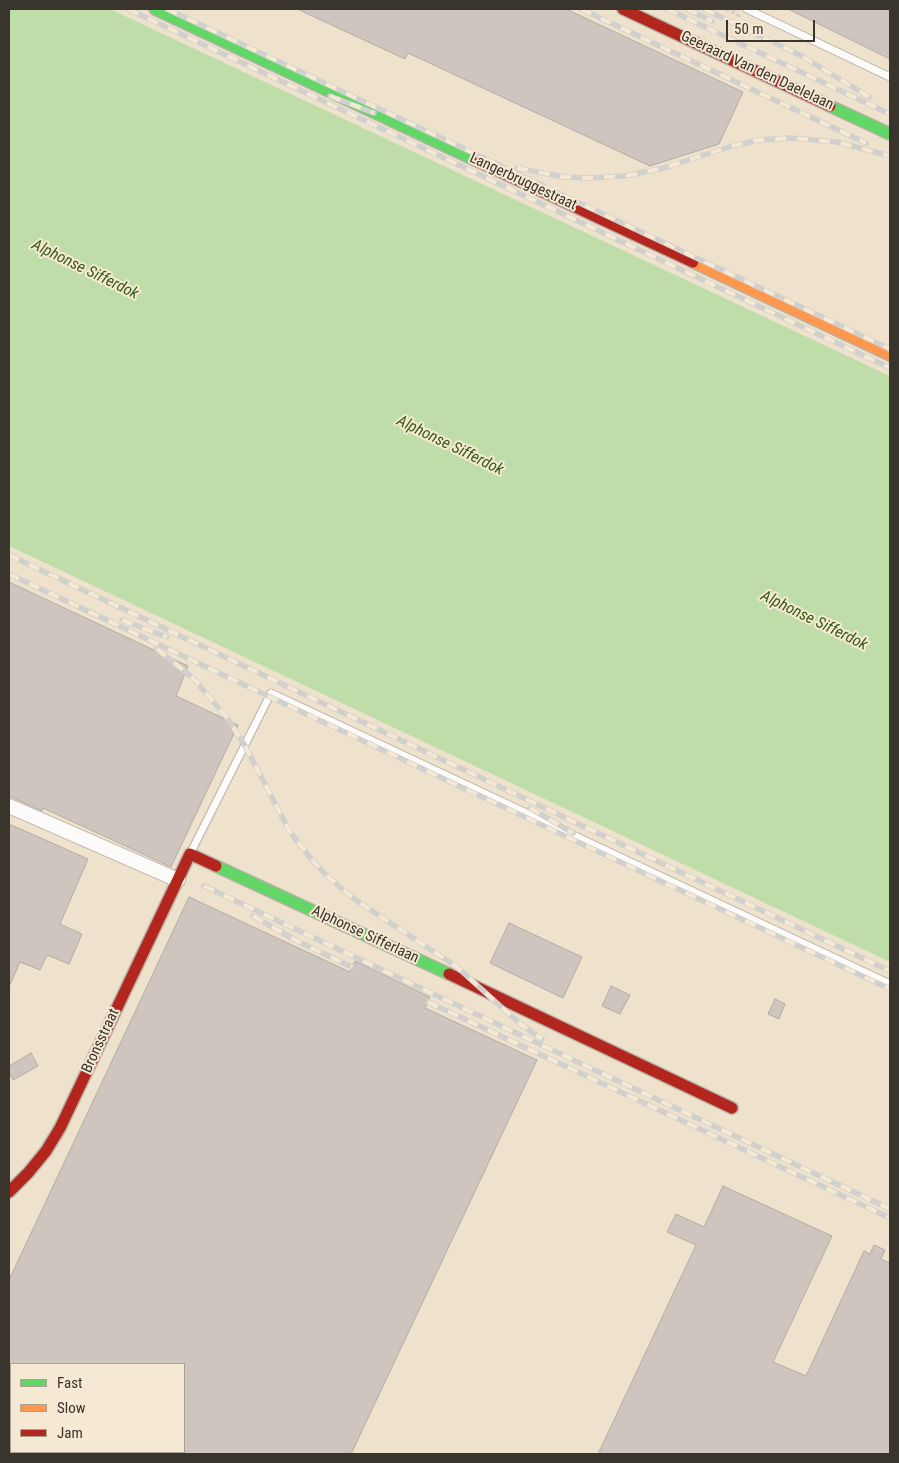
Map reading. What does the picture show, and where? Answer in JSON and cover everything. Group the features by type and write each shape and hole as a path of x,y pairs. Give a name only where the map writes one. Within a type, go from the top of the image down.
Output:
{"street":[{"name":"Langerbruggestraat","path":"155,9 890,355"},
{"name":"Geeraard Van den Daelelaan","path":"623,9 890,134"},
{"path":"9,806 178,880 190,854"},
{"name":"Alphonse Sifferlaan","path":"190,854 472,984 732,1108"},
{"name":"Bronsstraat","path":"9,1192 46,1151 60,1128 178,880"}],"lane":[{"path":"747,9 890,77"},
{"path":"190,854 271,693 890,984"}],"path":[{"path":"724,9 733,13"}],"shaded area":[{"path":"110,9 890,9 890,376 424,157"},
{"path":"9,546 890,962 890,1454 9,1454"}],"water":[{"name":"Alphonse Sifferdok","path":"9,9 110,9 890,376 890,962 9,546"}],"building":[{"path":"297,9 566,9 743,92 719,144 650,166 408,53 405,59"},
{"path":"788,9 890,9 890,59"},
{"path":"9,582 188,666 176,696 238,725 171,867 43,808 42,811 9,796"},
{"path":"9,824 88,859 60,924 82,934 69,964 47,955 40,970 20,962 9,987"},
{"path":"189,897 350,972 355,961 430,997 425,1008 537,1060 351,1454 184,1454 185,1363 9,1364 9,1280"},
{"path":"509,923 582,957 563,998 490,963"},
{"path":"611,986 630,995 620,1014 602,1006"},
{"path":"775,999 785,1004 779,1019 768,1014"},
{"path":"31,1053 38,1066 13,1080 9,1072 9,1066"},
{"path":"723,1186 832,1236 773,1362 806,1376 864,1251 870,1254 874,1245 885,1250 881,1259 890,1263 890,1454 598,1454 696,1245 667,1232 676,1214 704,1227"}],"railway":[{"path":"128,9 890,368"},
{"path":"167,9 890,349"},
{"path":"581,9 866,143"},
{"path":"667,9 890,114"},
{"path":"687,9 712,21"},
{"path":"704,9 800,55 869,97"},
{"path":"330,96 374,113"},
{"path":"517,168 564,177 624,176 664,168 732,146 759,140 791,138 837,142 890,156"},
{"path":"9,555 890,971"},
{"path":"9,574 890,989"},
{"path":"122,620 167,637"},
{"path":"157,649 193,678 228,719 245,746 290,832 327,876 357,901 457,967 519,1023 542,1039"},
{"path":"530,808 573,833"},
{"path":"204,886 890,1209"},
{"path":"253,916 299,942 352,967"},
{"path":"428,1002 890,1218"}],"traffic: fast":[{"path":"155,9 475,160"},
{"path":"830,106 890,134"},
{"path":"216,866 449,974"}],"traffic: slow":[{"path":"693,262 890,355"}],"traffic: jam":[{"path":"623,9 830,106"},
{"path":"475,160 693,262"},
{"path":"9,1192 46,1151 60,1128 190,854 216,866"},
{"path":"449,974 732,1108"}]}
